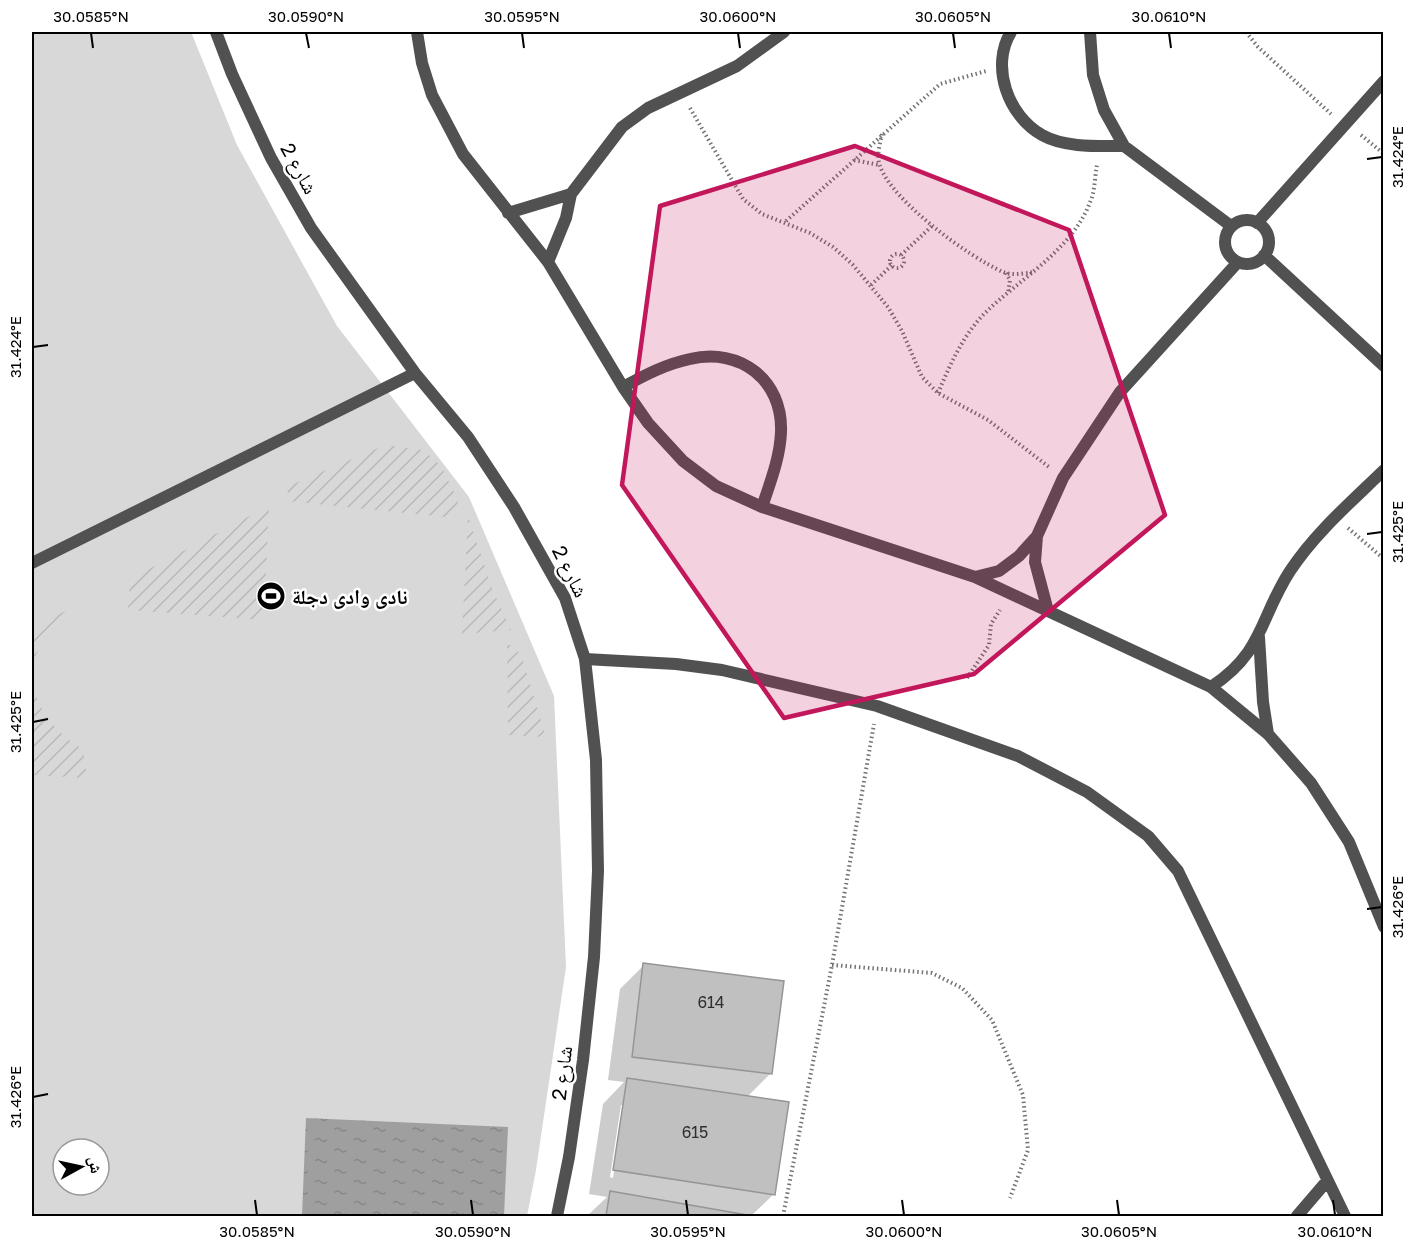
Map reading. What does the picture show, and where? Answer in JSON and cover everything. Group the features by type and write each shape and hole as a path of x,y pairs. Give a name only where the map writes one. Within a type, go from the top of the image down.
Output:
{"street":[{"name":"شارع 2","path":"216,32 232,74 272,158 311,228 415,373 468,437 514,507 565,598 585,659 596,760 597,893 583,1060 569,1157 557,1216"},
{"path":"417,32 422,63 446,125 463,154 548,262 622,387 648,423 683,461 716,486 762,507 975,577 1211,687 1268,734 1311,783 1349,842 1382,922"},
{"path":"548,262 563,228 571,194 622,127 648,108 736,66 784,32"},
{"path":"1011,32 1004,43 1001,70 1007,96 1024,120 1042,135 1064,142 1124,146"},
{"path":"1090,32 1093,75 1104,110 1124,146 1231,226"},
{"path":"1257,223 1343,123 1383,81"},
{"path":"508,213 571,194"},
{"path":"1239,221 1257,223 1268,237 1268,246 1264,255 1257,262 1248,264 1238,262 1226,249 1224,241 1231,226 1239,221"},
{"path":"1264,255 1383,366"},
{"path":"975,577 999,571 1019,556 1037,536 1063,478 1120,392 1238,262"},
{"path":"622,387 660,368 701,358 718,357 745,363 767,382 777,406 781,431 777,463 762,507"},
{"path":"32,563 415,373"},
{"path":"1211,687 1231,674 1247,657 1259,637 1272,603 1290,572 1311,543 1383,470"},
{"path":"1037,536 1035,562 1048,611"},
{"path":"1259,637 1262,691 1268,734"},
{"path":"585,659 676,664 722,670 877,706 1018,756 1087,792 1148,836 1178,871 1345,1216"},
{"path":"1297,1216 1327,1181"}],"path":[{"path":"1246,32 1258,47 1343,123 1383,154"},
{"path":"786,221 940,84 978,72 1001,70"},
{"path":"681,94 743,199 762,214 786,221 833,247 870,286 902,331 922,377 938,393 988,420 1063,478"},
{"path":"883,134 879,165 902,197 951,242 1005,273 1036,272"},
{"path":"938,393 966,335 985,313 1036,272 1083,217 1092,196 1100,146"},
{"path":"853,160 879,165"},
{"path":"870,286 892,265 892,256 901,255 933,225"},
{"path":"892,265 896,268 902,266 904,261 901,255"},
{"path":"1005,273 1010,288 1007,296"},
{"path":"1336,517 1383,559"},
{"path":"967,678 989,645 991,624 1009,593"},
{"path":"783,1216 832,965 877,706"},
{"path":"832,965 932,973 962,988 992,1020 1023,1095 1028,1150 1010,1198"}],"highlighted area":[{"path":"855,146 1069,230 1165,515 974,674 784,718 622,485 660,206"}],"shaded area":[{"name":"نادى وادى دجلة","path":"32,32 191,32 237,145 337,326 469,497 554,696 566,967 527,1216 32,1216"},
{"path":"385,445 423,450 441,466 458,500 456,518 286,501 289,486"},
{"path":"269,506 264,620 128,610 130,579"},
{"path":"468,516 493,591 511,630 462,634"},
{"path":"70,608 54,626 36,655 34,689 38,702 53,724 62,734 83,749 87,778 32,775 32,630"},
{"path":"507,643 521,654 546,737 508,735"}],"water":[{"path":"306,1118 508,1127 504,1216 302,1215"}],"building":[{"path":"643,963 784,981 772,1074 632,1057"},
{"path":"627,1078 789,1102 775,1195 613,1170"},
{"path":"610,1191 753,1216 606,1216"}],"place":[{"name":"نادى وادى دجلة","path":"271,596"}]}
